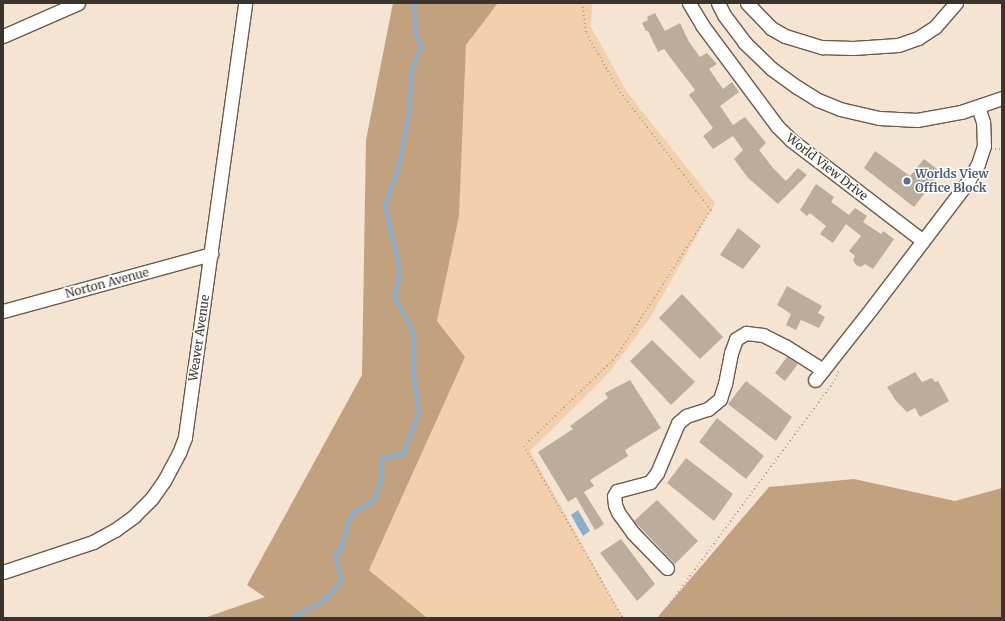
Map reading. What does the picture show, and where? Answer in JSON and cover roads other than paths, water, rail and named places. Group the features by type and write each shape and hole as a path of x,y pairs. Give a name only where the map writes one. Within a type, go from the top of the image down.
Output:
{"street":[{"path":"3,36 78,3"},
{"name":"Weaver Avenue","path":"3,572 93,542 115,530 134,516 152,498 164,482 179,453 185,437 245,3"},
{"name":"World View Drive","path":"689,3 702,25 782,131 791,140 922,241"},
{"path":"718,3 724,16 740,38 772,69 796,87 818,100 840,109 879,118 917,120 939,117 978,107 1002,98"},
{"path":"747,3 771,28 785,36 822,47 853,48 898,45 918,38 935,27 956,3"},
{"path":"667,568 633,533 618,512 614,496 617,491 650,482 657,472 678,423 686,416 708,409 720,399 726,384 731,354 736,339 746,333 763,335 785,346 819,375 967,183 982,155 984,146 984,129 978,107"},
{"name":"Norton Avenue","path":"3,311 211,254"}],"water":[{"path":"578,510 590,531 583,536 571,515"}],"waterway":[{"path":"292,618 324,601 342,582 335,555 341,551 348,523 353,513 374,501 382,478 381,459 403,454 419,413 413,371 414,334 395,298 400,270 385,206 399,166 410,107 411,72 421,48 415,29 414,3"}],"place":[{"name":"Worlds View Office Block","path":"907,181"}]}
